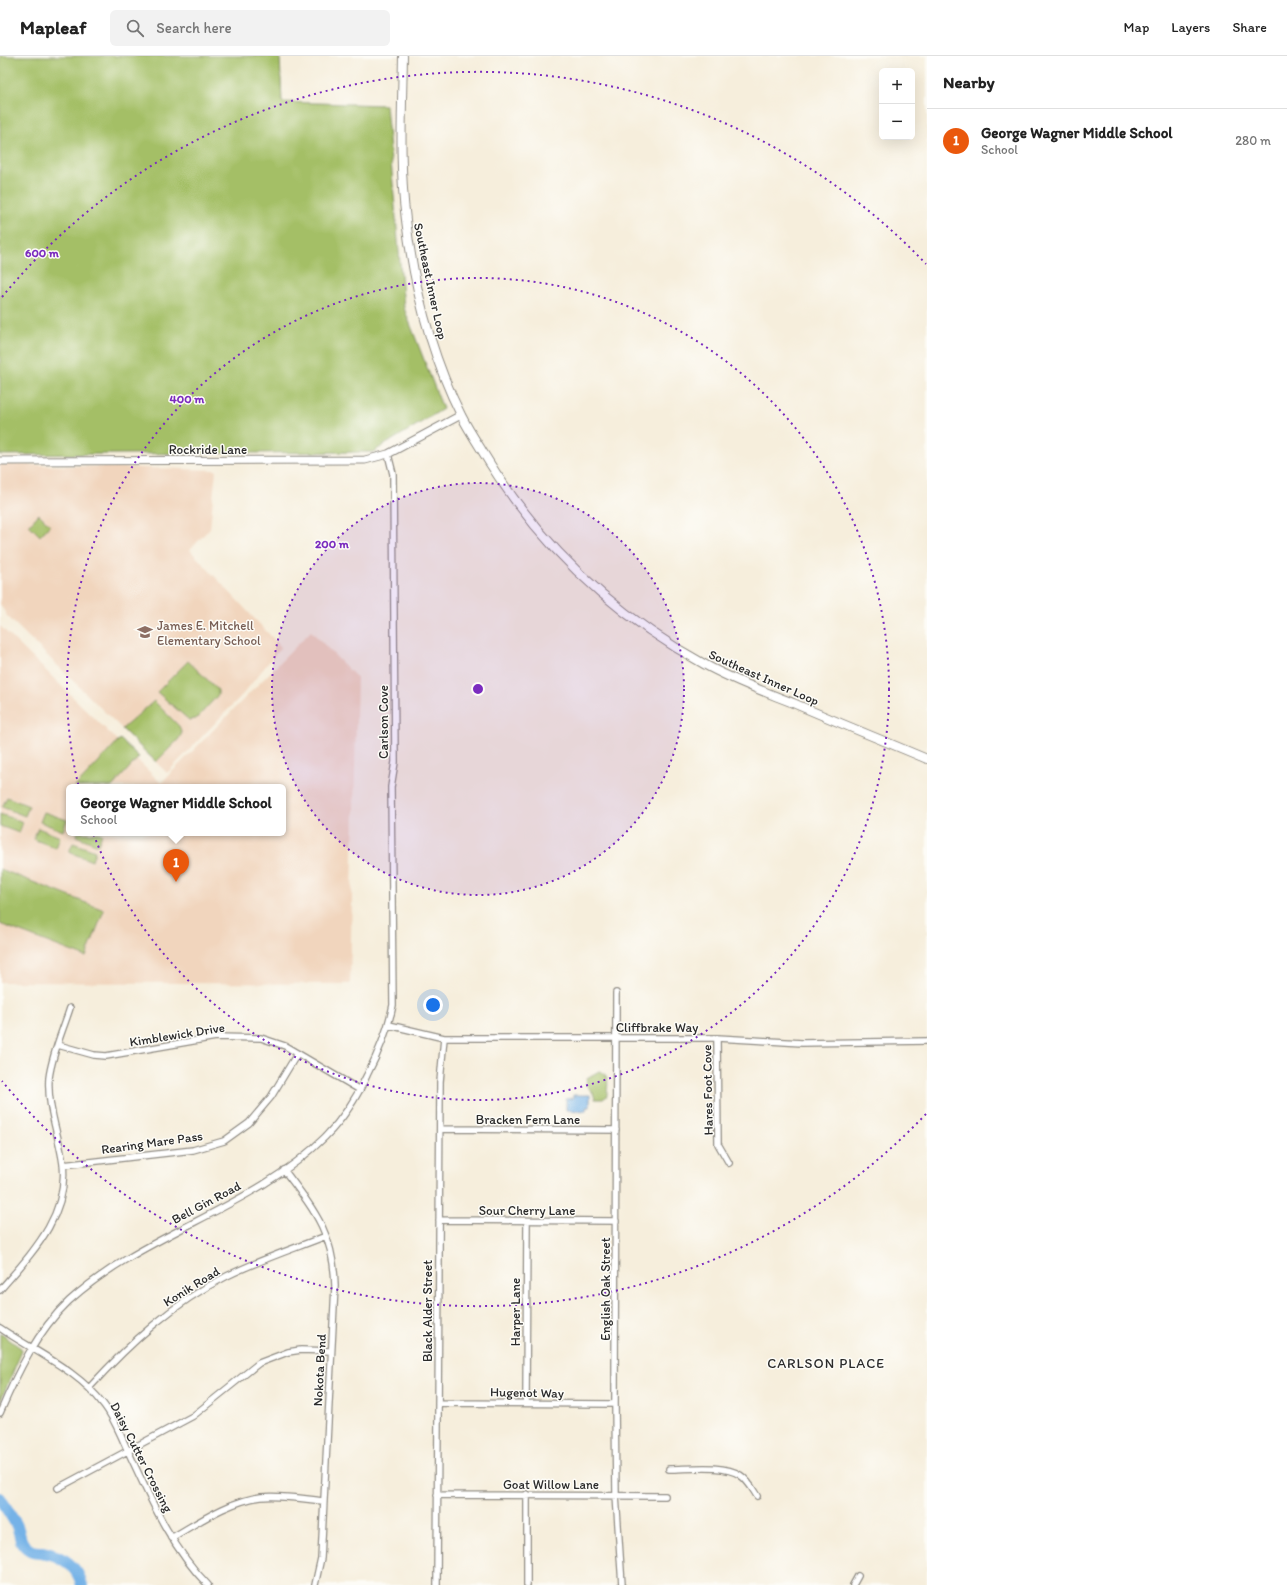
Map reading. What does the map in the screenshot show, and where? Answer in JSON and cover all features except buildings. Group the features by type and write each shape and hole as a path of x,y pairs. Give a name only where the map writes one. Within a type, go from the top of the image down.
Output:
{"main road":[{"name":"Southeast Inner Loop","path":"403,56 403,180 406,220 412,259 426,327 435,354 461,415 502,484 541,533 570,564 626,614 670,644 706,665 740,682 927,759"}],"street":[{"name":"Rockride Lane","path":"0,461 365,460 388,454 461,415"},
{"name":"Carlson Cove","path":"388,454 393,474 395,762 391,787 392,990"},
{"name":"Bell Gin Road","path":"0,1413 32,1348 68,1302 115,1265 257,1188 284,1170 326,1136 360,1090 381,1047 389,1025 393,1004 392,990"},
{"name":"English Oak Street","path":"616,993 615,1404 616,1495 622,1585"},
{"path":"0,1290 36,1249 48,1230 57,1210 61,1195 63,1165 49,1094 52,1063 70,1008"},
{"name":"Cliffbrake Way","path":"389,1025 444,1038 717,1038 802,1043 927,1041"},
{"name":"Kimblewick Drive","path":"58,1045 94,1056 106,1056 216,1037 248,1037 276,1042 360,1090"},
{"name":"Black Alder Street","path":"437,1585 440,1082 444,1038"},
{"name":"Hares Foot Cove","path":"717,1038 718,1144 729,1163"},
{"name":"Rearing Mare Pass","path":"63,1165 193,1150 224,1141 249,1123 271,1097 297,1054"},
{"name":"Bracken Fern Lane","path":"440,1129 616,1130"},
{"name":"Nokota Bend","path":"284,1170 314,1210 332,1250 334,1265 321,1558 315,1585"},
{"name":"Sour Cherry Lane","path":"439,1220 616,1221"},
{"name":"Harper Lane","path":"526,1402 527,1221"},
{"name":"Konik Road","path":"89,1388 126,1348 172,1309 227,1276 326,1236"},
{"name":"Daisy Cutter Crossing","path":"0,1328 32,1348 89,1388 105,1406 171,1538 186,1561 208,1585"},
{"path":"58,1488 193,1416 258,1363 288,1352 302,1350 331,1351"},
{"name":"Hugenot Way","path":"438,1403 526,1402 615,1404"},
{"path":"669,1469 728,1470 739,1474 745,1479 757,1496"},
{"path":"527,1494 527,1585"},
{"name":"Goat Willow Lane","path":"437,1495 527,1494 665,1496"},
{"path":"171,1538 230,1506 246,1501 277,1497 323,1500"},
{"path":"853,1585 858,1576"}],"shaded area":[{"name":"James E. Mitchell Elementary School","path":"0,464 216,470 210,528 190,550 281,647 243,694 167,773 7,616 0,604"},
{"path":"0,626 161,783 311,631 357,678 350,984 0,982"}],"green space":[{"path":"0,56 280,56 282,102 386,105 404,308 443,409 373,452 0,455"},
{"path":"39,514 50,525 40,536 29,525"},
{"path":"188,661 218,690 218,695 196,719 189,720 157,692"},
{"path":"154,701 179,726 182,733 178,740 156,762 122,729"},
{"path":"120,739 139,757 115,784 78,784"},
{"path":"7,797 29,806 25,816 2,807"},
{"path":"44,812 66,820 63,831 40,822"},
{"path":"0,814 23,822 19,833 0,826"},
{"path":"38,828 60,837 56,848 33,839"},
{"path":"76,836 101,836 98,845"},
{"path":"73,843 95,851 92,861 69,852"},
{"path":"0,869 104,910 86,957 0,924"},
{"path":"599,1071 607,1078 607,1096 603,1099 595,1099 593,1093 586,1085 587,1078"},
{"path":"0,1333 21,1348 22,1351 0,1402"}],"water":[{"path":"573,1095 590,1095 590,1107 586,1107 586,1111 566,1110 566,1099 573,1098"}],"waterway":[{"path":"0,1498 16,1524 23,1544 30,1550 56,1556 68,1562 80,1578 82,1585"}],"place":[{"name":"James E. Mitchell Elementary School","path":"145,632"},
{"name":"George Wagner Middle School","path":"176,882"}],"district":[{"name":"CARLSON PLACE","path":"826,1363"}]}
